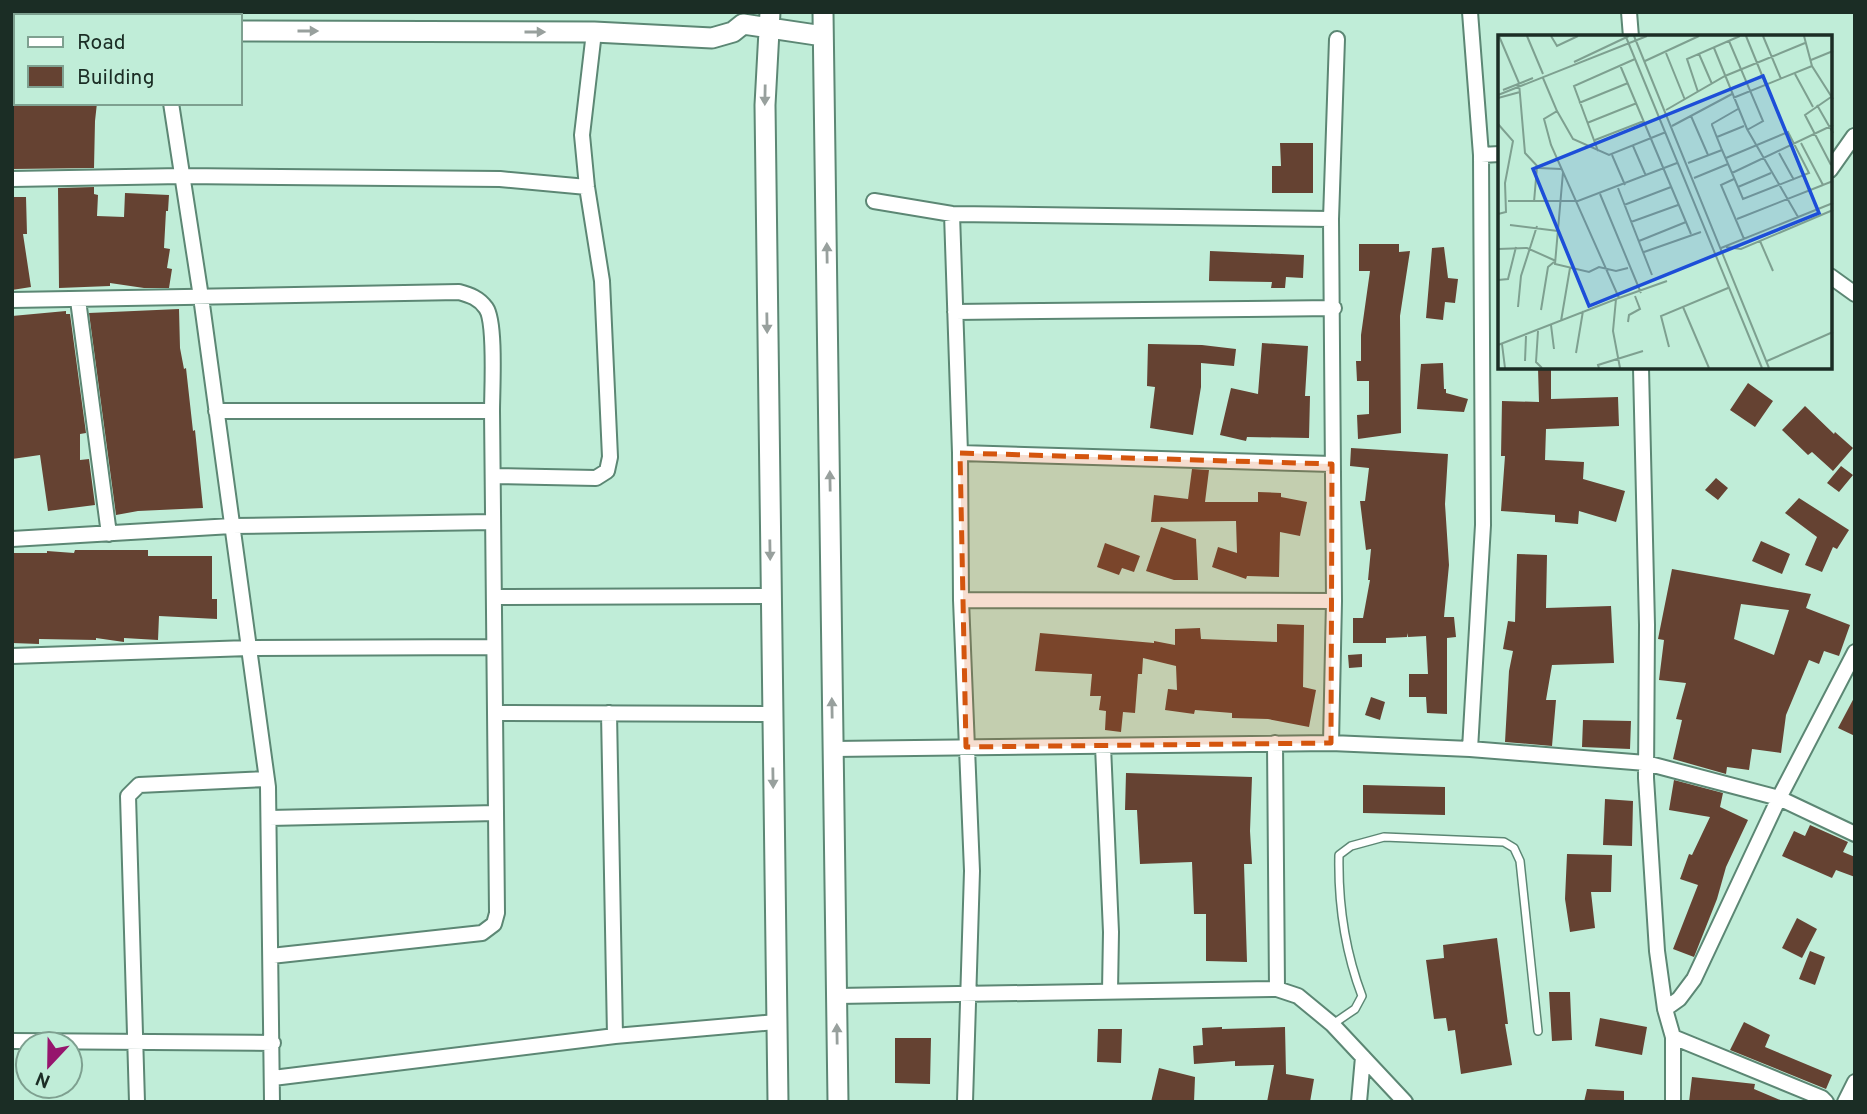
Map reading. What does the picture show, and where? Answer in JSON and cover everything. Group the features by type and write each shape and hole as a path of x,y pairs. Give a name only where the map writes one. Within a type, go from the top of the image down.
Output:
{"main road":[{"path":"823,12 838,1102"},
{"path":"242,31 594,32 712,38 733,32 742,18 769,20 823,36"},
{"path":"769,20 765,104 778,1102"}],"street":[{"path":"1470,12 1482,155 1483,525 1470,749"},
{"path":"1629,12 1631,35"},
{"path":"493,476 596,478 607,471 610,457 602,281 587,187 582,135 594,32"},
{"path":"1331,743 1334,307 1331,219 1337,39"},
{"path":"170,105 201,297 267,779 272,1102"},
{"path":"1832,167 1854,135"},
{"path":"1482,155 1498,154"},
{"path":"12,179 182,176 500,179 587,187"},
{"path":"874,201 952,214 1331,219"},
{"path":"952,214 960,453 961,600 971,870 965,1102"},
{"path":"1832,277 1855,293"},
{"path":"12,300 459,292 475,296 488,310 492,340 497,913 494,924 482,933 271,956"},
{"path":"78,300 109,534"},
{"path":"955,312 1334,307"},
{"path":"1641,369 1647,611 1646,763 1657,951 1665,1009 1673,1037 1673,1102"},
{"path":"216,411 492,411"},
{"path":"960,453 1332,464"},
{"path":"12,539 232,526 493,522"},
{"path":"494,597 771,596"},
{"path":"961,600 1334,601"},
{"path":"12,656 248,648 495,647"},
{"path":"1665,1009 1679,999 1694,979 1779,798 1855,653"},
{"path":"495,713 772,714"},
{"path":"609,713 615,1037"},
{"path":"1275,743 1277,989"},
{"path":"833,748 1331,743 1470,749 1646,763 1779,798 1855,834"},
{"path":"1103,746 1111,932 1110,991"},
{"path":"137,1102 128,796 139,785 267,779"},
{"path":"269,818 496,813"},
{"path":"836,996 1277,989 1298,996 1332,1024 1405,1102"},
{"path":"273,1078 615,1037 776,1022"},
{"path":"1673,1037 1822,1098 1826,1102"},
{"path":"12,1041 272,1043"},
{"path":"1359,1102 1363,1057"},
{"path":"1845,1102 1855,1082"}],"lane":[{"path":"1332,1024 1355,1009 1362,996 1343,923 1338,880 1339,855 1351,846 1384,837 1504,842 1514,848 1520,861 1538,1031"}],"highlighted area":[{"path":"960,453 1332,464 1331,743 966,747"}],"building":[{"path":"12,103 97,105 94,168 12,169"},
{"path":"1280,143 1313,143 1313,193 1272,193 1272,166 1281,166"},
{"path":"94,187 94,194 98,195 97,216 124,217 125,193 169,195 164,248 170,249 167,268 172,269 169,288 144,288 110,283 110,286 59,288 58,188"},
{"path":"12,197 26,197 27,234 23,234 31,287 12,290"},
{"path":"1359,244 1399,244 1399,252 1410,251 1400,316 1401,433 1358,439 1357,415 1369,414 1369,381 1357,381 1356,361 1361,361 1361,335 1370,271 1359,271"},
{"path":"1444,247 1448,278 1458,279 1455,303 1445,302 1443,320 1426,318 1432,248"},
{"path":"1210,251 1304,255 1303,278 1286,277 1285,288 1271,288 1272,282 1209,281"},
{"path":"179,309 180,348 184,369 186,368 193,431 195,430 203,508 138,511 116,515 89,313"},
{"path":"66,311 66,314 70,314 86,433 80,434 80,460 89,459 95,505 48,511 40,455 12,459 12,316"},
{"path":"1262,343 1308,346 1305,396 1310,396 1309,438 1247,437 1246,441 1220,435 1231,388 1258,394"},
{"path":"1148,344 1236,349 1234,366 1201,363 1201,387 1193,435 1150,428 1155,387 1147,386"},
{"path":"1443,363 1444,389 1446,393 1468,399 1464,412 1417,409 1421,364"},
{"path":"1538,369 1551,369 1551,399 1618,397 1619,426 1546,429 1545,460 1584,462 1583,479 1625,491 1616,522 1579,511 1578,524 1555,522 1555,515 1501,511 1505,456 1501,456 1502,401 1539,402"},
{"path":"1748,383 1773,401 1755,427 1730,410"},
{"path":"1805,406 1853,448 1833,471 1812,452 1808,455 1782,430"},
{"path":"1351,448 1448,454 1445,504 1449,565 1444,617 1454,617 1456,637 1447,638 1447,714 1427,713 1426,697 1409,697 1409,674 1428,674 1426,636 1408,637 1408,633 1407,637 1386,638 1386,643 1353,643 1353,618 1363,618 1370,580 1371,549 1366,550 1360,501 1365,501 1369,468 1350,466"},
{"path":"1841,466 1853,475 1839,492 1827,483"},
{"path":"1192,469 1209,470 1205,502 1258,502 1258,492 1281,493 1281,497 1307,502 1300,536 1280,532 1279,577 1247,576 1246,579 1212,567 1218,547 1237,553 1236,521 1151,522 1154,495 1188,499"},
{"path":"1716,478 1728,488 1718,500 1705,490"},
{"path":"1799,498 1849,530 1837,549 1833,547 1822,572 1805,565 1817,537 1785,513"},
{"path":"1161,527 1196,539 1198,580 1174,580 1146,571"},
{"path":"1761,541 1790,554 1782,574 1752,561"},
{"path":"1105,543 1140,556 1134,572 1122,568 1119,575 1097,567"},
{"path":"75,550 148,550 148,556 212,556 212,599 217,599 217,619 159,616 158,640 124,638 124,642 96,638 39,639 39,644 12,643 12,553 74,553"},
{"path":"1517,554 1547,555 1546,608 1611,606 1614,663 1552,665 1546,700 1556,700 1552,746 1505,742 1509,671 1513,651 1503,649 1508,621 1515,622"},
{"path":"1672,569 1811,594 1806,608 1850,625 1839,656 1824,651 1819,664 1809,660 1786,715 1781,753 1752,749 1749,770 1727,767 1726,774 1673,759 1682,720 1676,719 1686,683 1659,680 1664,640 1658,639","holes":["1741,604 1789,610 1774,655 1734,639"]},
{"path":"1277,624 1304,625 1303,687 1316,690 1309,727 1268,719 1232,718 1232,713 1195,710 1194,714 1165,710 1168,689 1177,690 1176,666 1143,658 1142,674 1138,674 1135,713 1123,712 1121,732 1105,730 1106,711 1099,710 1101,696 1090,696 1092,674 1035,671 1040,633 1154,641 1175,645 1175,629 1200,628 1201,639 1277,642"},
{"path":"1362,654 1362,667 1349,668 1348,655"},
{"path":"1855,696 1855,736 1838,728"},
{"path":"1371,697 1385,702 1380,720 1365,715"},
{"path":"1583,720 1631,721 1630,749 1582,747"},
{"path":"1126,773 1252,777 1252,864 1244,864 1247,962 1206,961 1206,914 1194,914 1192,862 1140,864 1137,810 1125,810"},
{"path":"1674,780 1723,793 1720,807 1748,820 1726,867 1717,899 1694,957 1673,949 1698,885 1680,879 1689,854 1692,855 1710,817 1669,810"},
{"path":"1363,785 1445,787 1445,815 1363,813"},
{"path":"1605,799 1633,801 1632,846 1603,845"},
{"path":"1810,825 1848,842 1843,852 1855,857 1855,877 1836,870 1832,878 1782,856 1794,831 1805,836"},
{"path":"1567,854 1612,855 1611,892 1591,892 1595,928 1570,932 1565,899"},
{"path":"1797,918 1817,929 1802,958 1782,948"},
{"path":"1497,938 1508,1024 1505,1024 1512,1065 1461,1074 1455,1030 1448,1031 1446,1018 1434,1019 1426,960 1444,958 1443,945"},
{"path":"1810,951 1825,957 1815,985 1799,979"},
{"path":"1549,992 1570,992 1572,1040 1552,1041"},
{"path":"1600,1018 1647,1027 1642,1055 1595,1046"},
{"path":"1744,1022 1770,1035 1765,1047 1832,1075 1826,1089 1730,1050"},
{"path":"1285,1027 1286,1074 1314,1079 1310,1102 1267,1102 1274,1065 1235,1066 1235,1061 1194,1064 1193,1046 1203,1045 1202,1028"},
{"path":"1098,1029 1122,1029 1121,1063 1097,1062"},
{"path":"895,1038 931,1038 930,1084 895,1083"},
{"path":"1159,1068 1195,1077 1194,1102 1151,1102"},
{"path":"1692,1077 1755,1084 1754,1089 1785,1102 1689,1102"},
{"path":"1587,1089 1624,1091 1624,1102 1584,1102"}]}
